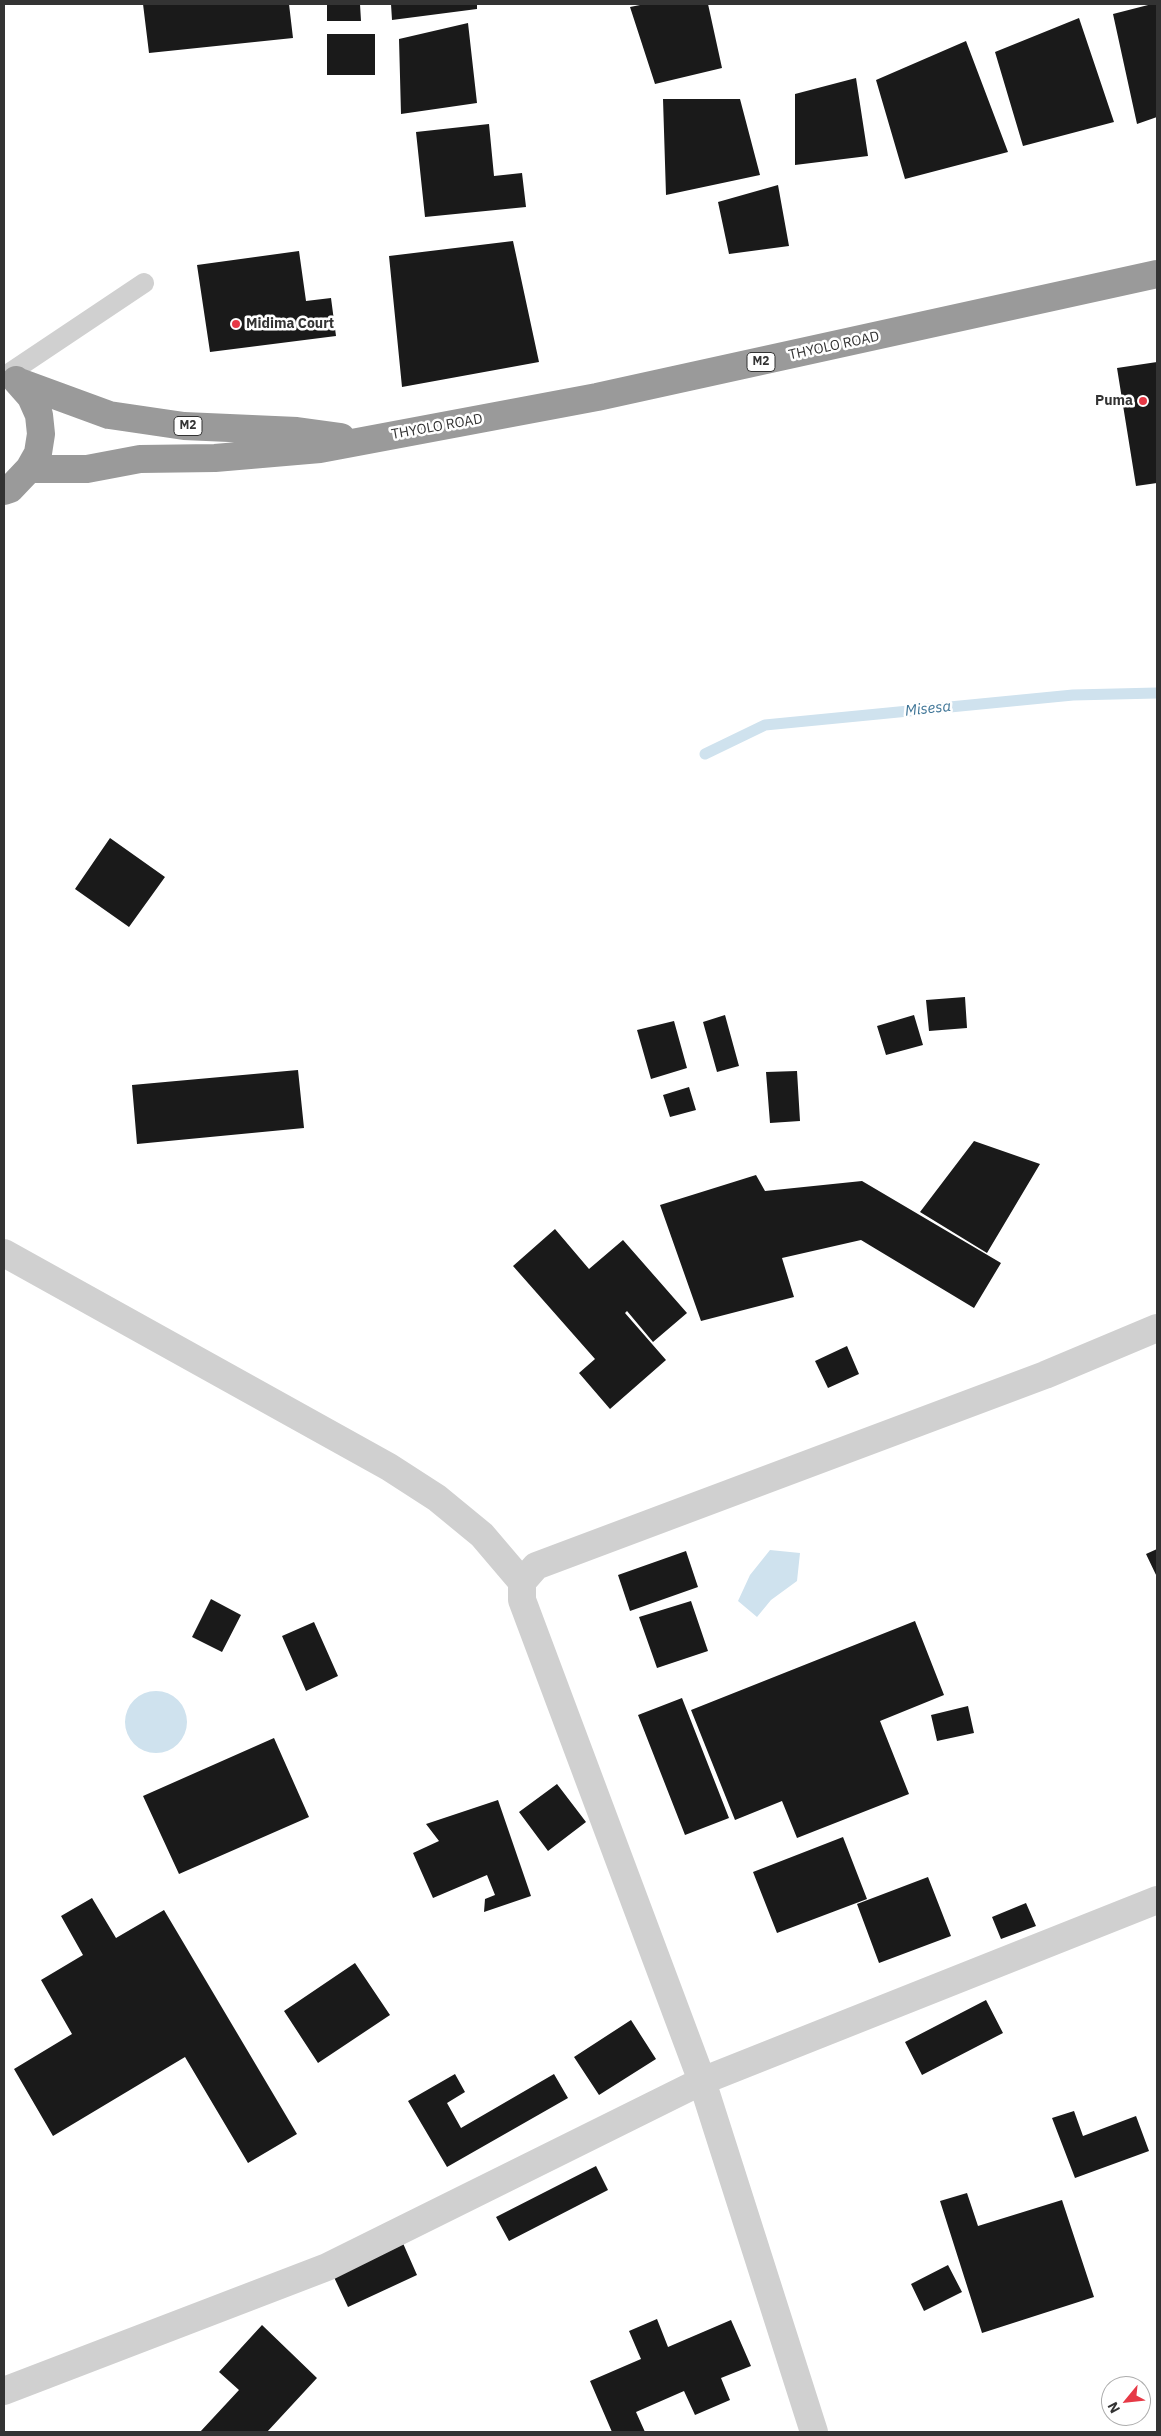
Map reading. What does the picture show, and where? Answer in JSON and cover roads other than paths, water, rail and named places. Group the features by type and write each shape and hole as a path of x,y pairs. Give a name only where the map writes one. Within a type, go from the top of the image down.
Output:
{"highway":[{"name":"THYOLO ROAD","path":"29,469 87,469 140,459 281,454 320,449 597,397 1157,274"},
{"name":"THYOLO ROAD","path":"10,376 108,415 184,426 297,431 362,440"},
{"path":"4,491 10,489 29,469 38,453 40,434 39,415 32,397 10,376"}],"street":[{"path":"4,1253 397,1472 438,1498 482,1535 522,1582 522,1600 702,2081 814,2432"},
{"path":"522,1582 536,1566 1045,1375 1157,1328"},
{"path":"4,2391 327,2267 702,2081 1157,1900"}],"lane":[{"path":"10,376 144,283"}],"water":[{"path":"770,1550 800,1553 797,1581 771,1600 757,1617 738,1601 750,1575"},
{"path":"156,1691 168,1694 178,1700 184,1710 187,1722 184,1734 178,1744 168,1750 156,1753 144,1750 134,1744 128,1734 125,1722 128,1710 134,1700 144,1694"}],"waterway":[{"name":"Misesa","path":"705,754 765,725 1073,695 1157,693"}],"place":[{"name":"Midima Court","path":"236,324"},
{"name":"Puma","path":"1143,401"}]}
